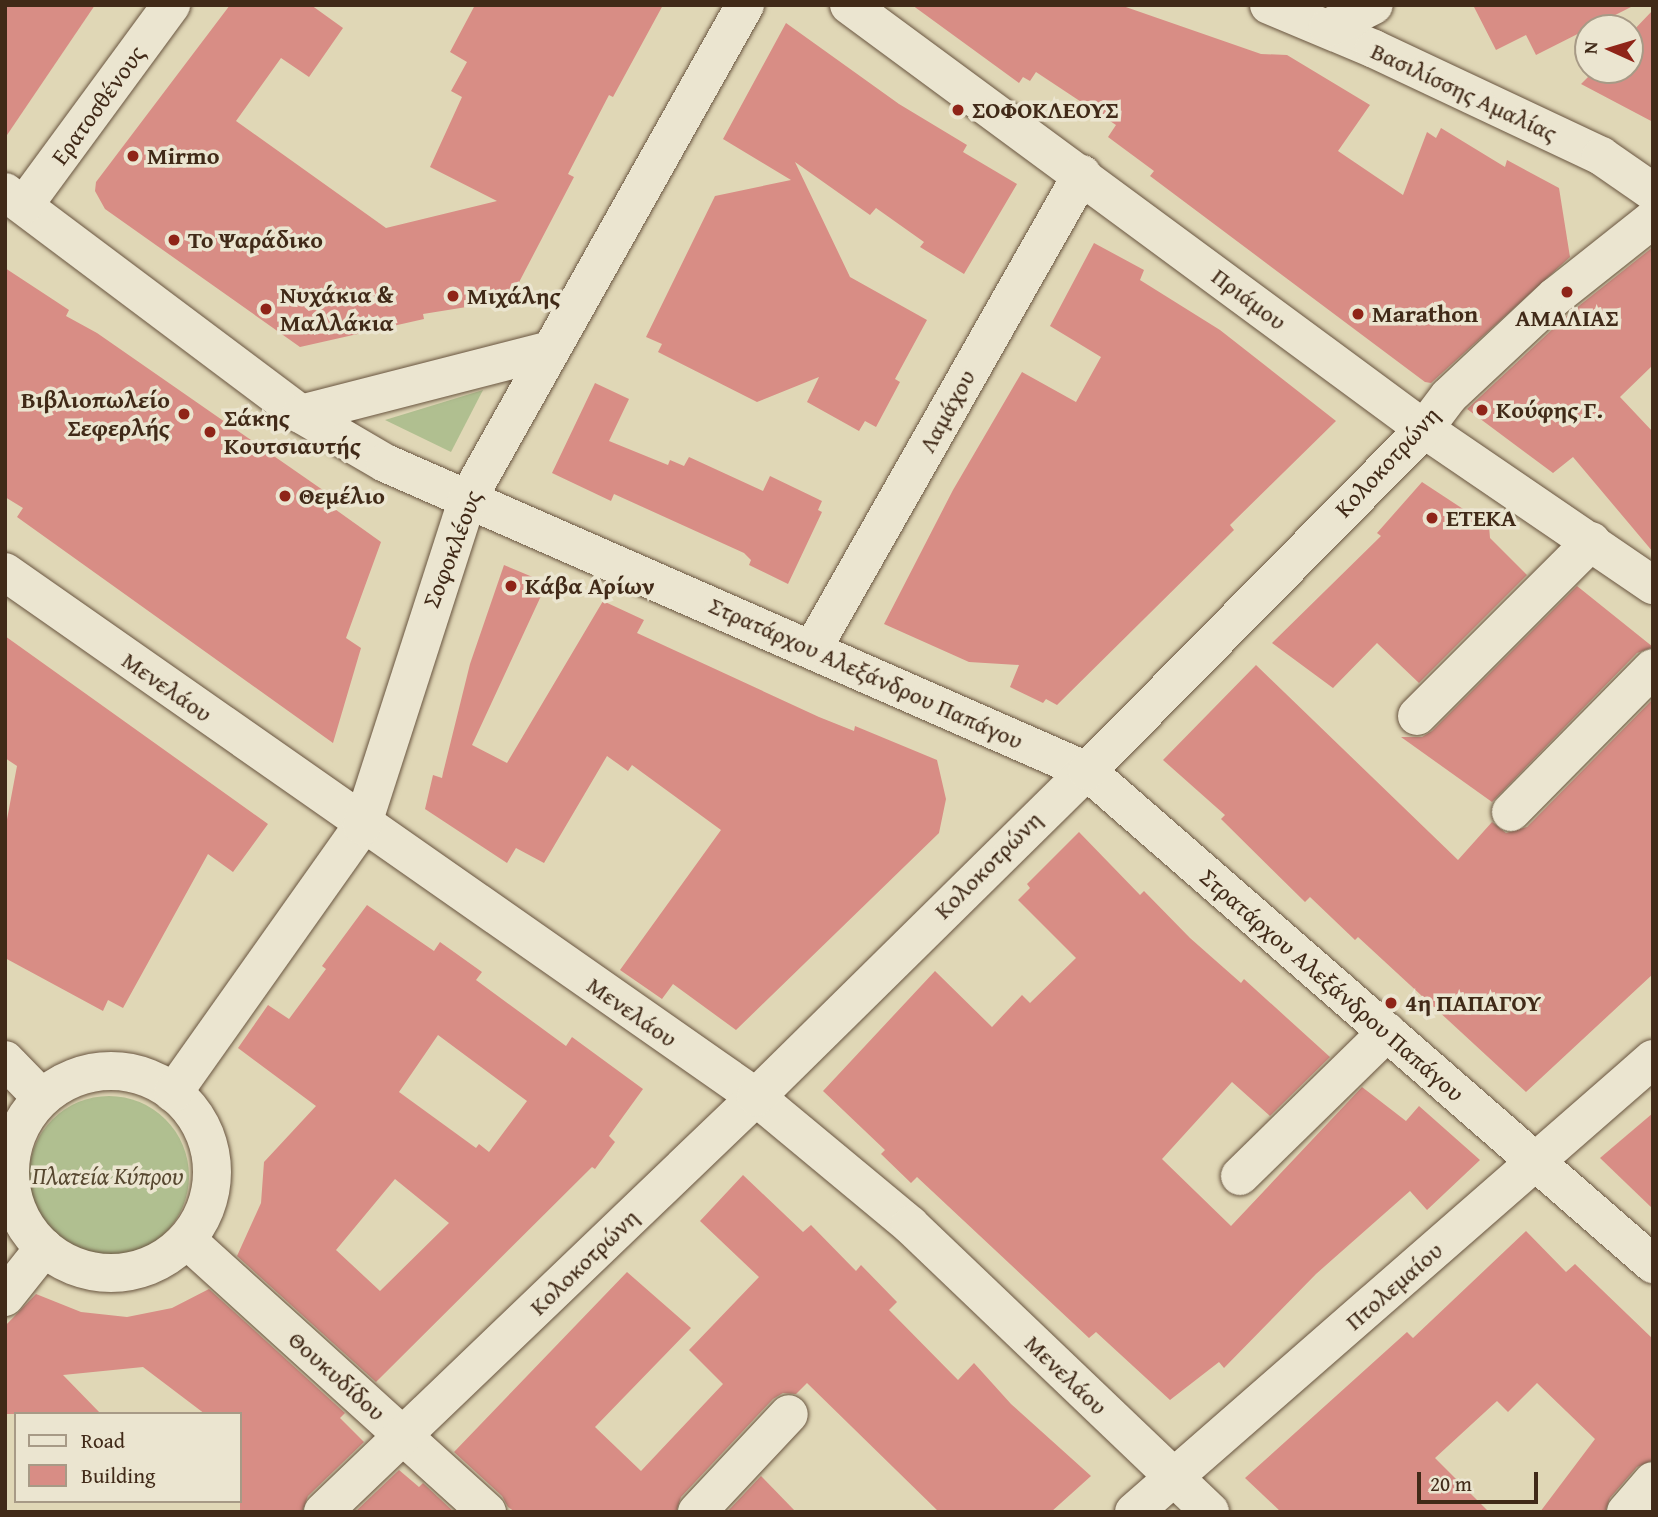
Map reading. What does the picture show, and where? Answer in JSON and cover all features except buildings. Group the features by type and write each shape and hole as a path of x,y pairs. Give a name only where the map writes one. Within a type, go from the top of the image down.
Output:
{"street":[{"name":"Ερατοσθένους","path":"15,198 171,5"},
{"name":"Σοφοκλέους","path":"173,1093 362,826 467,500 745,5"},
{"name":"Πριάμου","path":"849,5 1082,174 1423,429 1592,541 1653,585"},
{"name":"Βασιλίσσης Αμαλίας","path":"1269,5 1328,29 1601,156 1653,192"},
{"path":"1328,29 1374,5"},
{"name":"Λαμάχου","path":"813,648 1082,174"},
{"name":"Στρατάρχου Αλεξάνδρου Παπάγου","path":"15,198 301,414 385,463 813,648 1087,771 1653,1264"},
{"name":"Κολοκοτρώνη","path":"323,1512 756,1097 1087,771 1423,429 1449,396 1546,305 1653,219"},
{"path":"301,414 550,350"},
{"path":"1417,716 1592,541"},
{"name":"Μενελάου","path":"5,572 362,826 756,1097 910,1225 1210,1512"},
{"path":"1511,812 1653,668"},
{"path":"1240,1176 1387,1032"},
{"name":"Πτολεμαίου","path":"1134,1512 1171,1476 1537,1163 1653,1059"},
{"path":"5,1060 41,1097"},
{"path":"103,1071 141,1075 173,1093 200,1124 212,1163 207,1204 187,1240 149,1266 116,1274 82,1270 44,1248 18,1213 10,1170 16,1138 41,1097 79,1076 103,1071"},
{"name":"Θουκυδίδου","path":"187,1240 487,1512"},
{"path":"5,1297 44,1248"},
{"path":"697,1512 789,1413"},
{"path":"1626,1512 1653,1481"}],"green space":[{"path":"483,390 451,452 385,420"},
{"name":"Πλατεία Κύπρου","path":"109,1096 140,1102 166,1119 183,1145 189,1176 183,1207 166,1233 140,1250 109,1256 78,1250 52,1233 35,1207 29,1176 35,1145 52,1119 78,1102"}],"place":[{"name":"ΣΟΦΟΚΛΕΟΥΣ","path":"958,110"},
{"name":"Mirmo","path":"133,156"},
{"name":"Το Ψαράδικο","path":"174,240"},
{"name":"ΑΜΑΛΙΑΣ","path":"1567,292"},
{"name":"Μιχάλης","path":"453,296"},
{"name":"Νυχάκια & Μαλλάκια","path":"266,309"},
{"name":"Marathon","path":"1358,314"},
{"name":"Κούφης Γ.","path":"1482,410"},
{"name":"Βιβλιοπωλείο Σεφερλής","path":"184,414"},
{"name":"Σάκης Κουτσιαυτής","path":"210,432"},
{"name":"Θεμέλιο","path":"285,496"},
{"name":"ΕΤΕΚΑ","path":"1432,518"},
{"name":"Κάβα Αρίων","path":"511,586"},
{"name":"4η ΠΑΠΑΓΟΥ","path":"1391,1003"}]}
